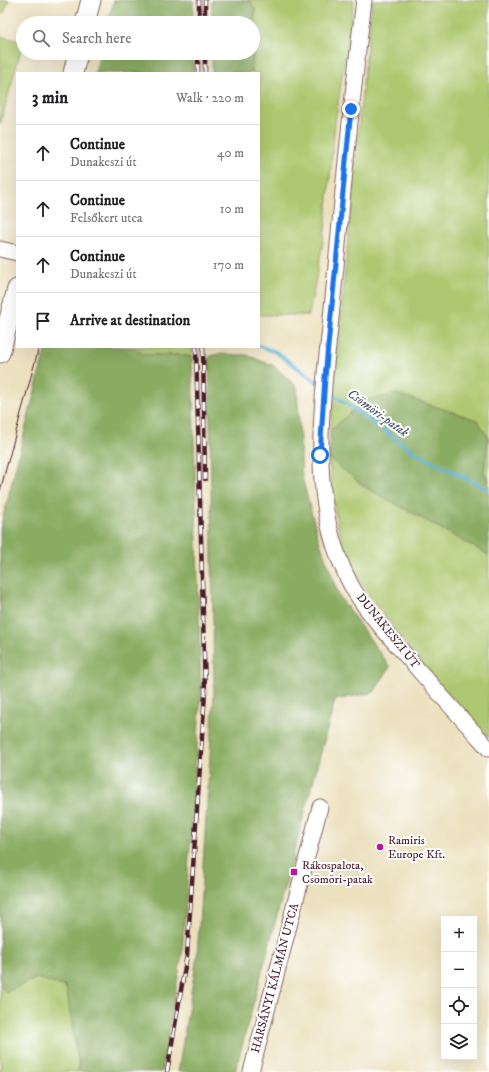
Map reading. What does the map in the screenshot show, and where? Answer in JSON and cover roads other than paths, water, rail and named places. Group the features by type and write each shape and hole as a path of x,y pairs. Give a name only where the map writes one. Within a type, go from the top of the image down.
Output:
{"main road":[{"path":"87,16 91,0"},
{"path":"73,72 76,60"},
{"path":"0,353 16,293"}],"street":[{"name":"DUNAKESZI ÚT","path":"364,0 351,109 323,398 320,455 323,500 334,545 351,584 369,613 489,749"},
{"path":"0,249 16,254"},
{"name":"HARSÁNYI KÁLMÁN UTCA","path":"251,1072 320,807"}],"waterway":[{"name":"Csömöri-patak","path":"260,346 276,352 321,385"},
{"name":"Csömöri-patak","path":"327,390 416,453 489,490"}],"tram line":[{"path":"0,491 39,348"}],"railway":[{"path":"199,0 199,16"},
{"path":"205,0 205,16"},
{"path":"198,60 198,72"},
{"path":"205,60 205,72"},
{"path":"167,1072 187,955 205,693 196,348"},
{"path":"203,348 205,479"}],"place":[{"name":"Ramiris Europe Kft.","path":"380,847"},
{"name":"Rákospalota, Csömöri-patak","path":"294,872"}]}
